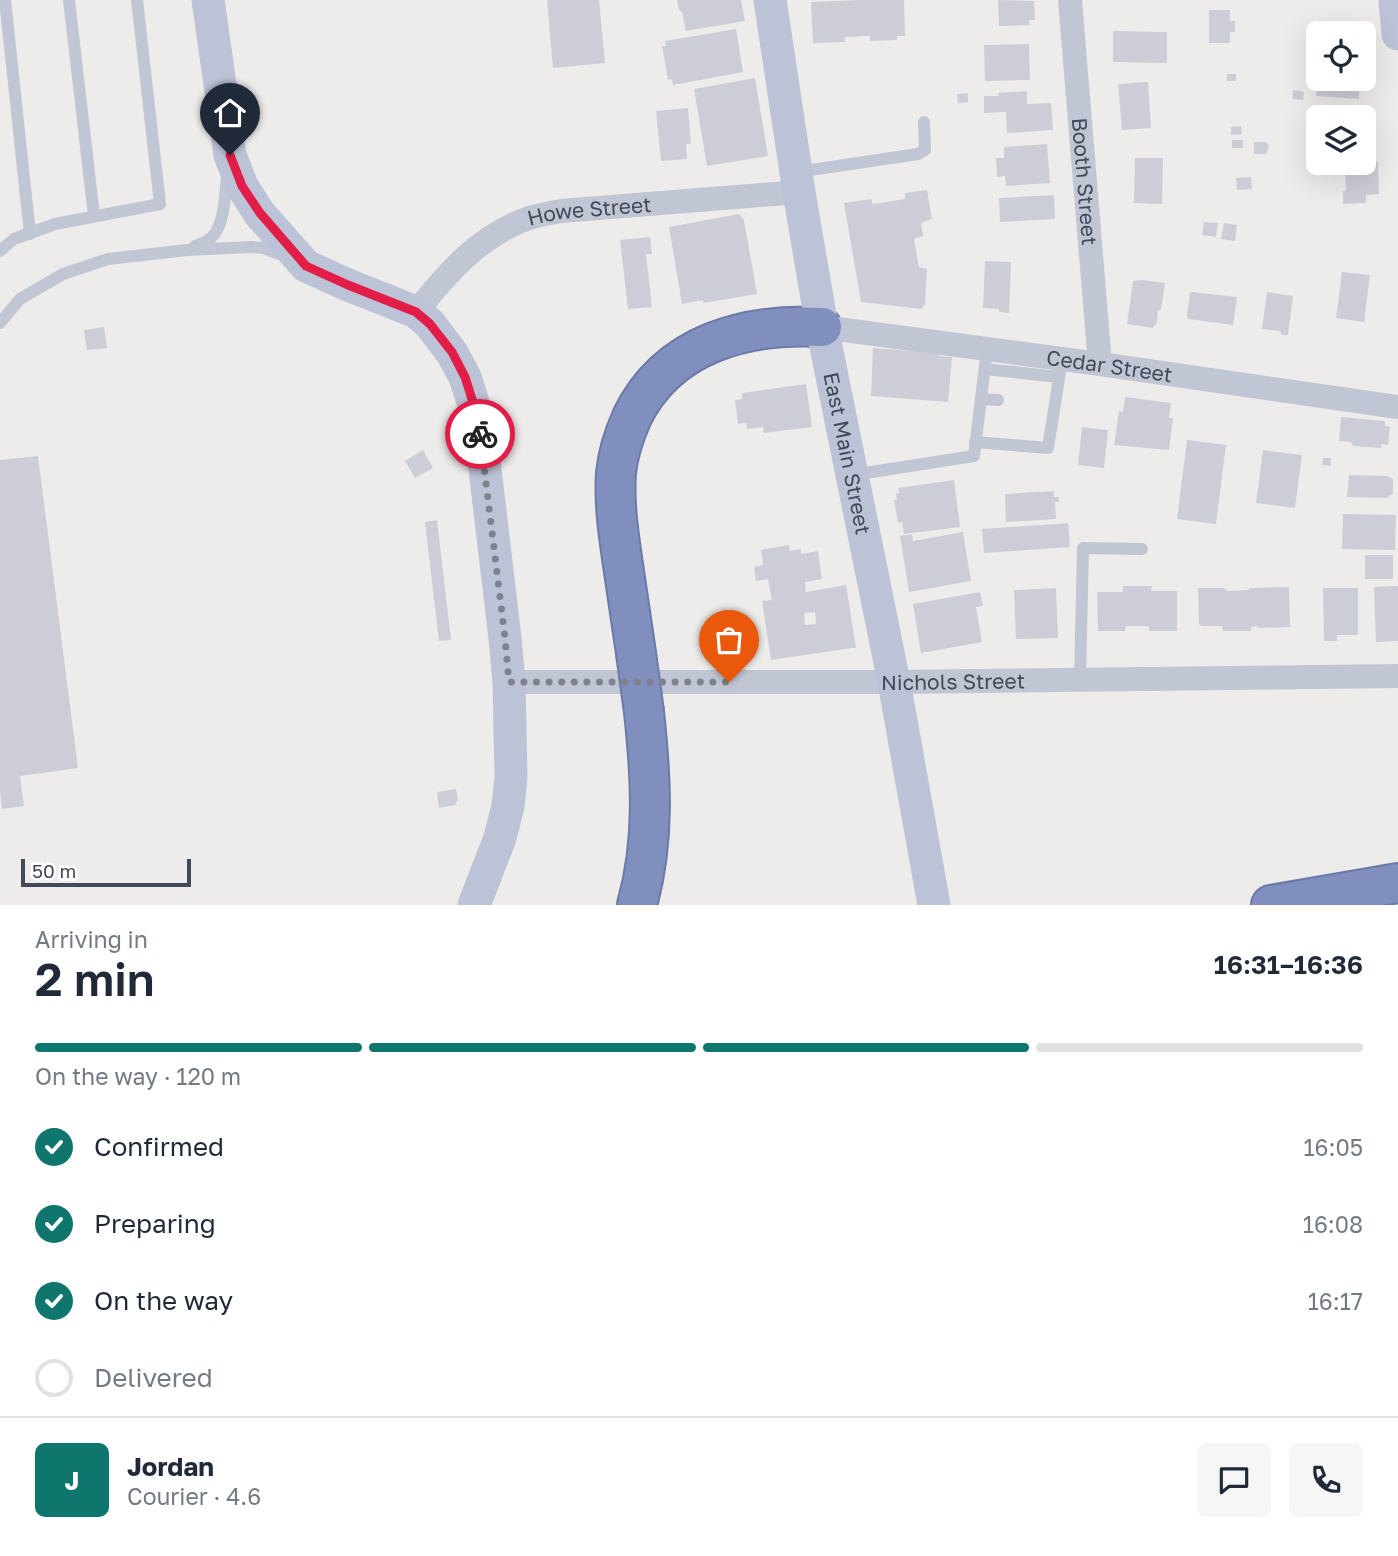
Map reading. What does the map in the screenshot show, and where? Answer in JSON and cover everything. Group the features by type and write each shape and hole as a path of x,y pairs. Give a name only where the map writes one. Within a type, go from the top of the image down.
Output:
{"highway":[{"path":"637,905 649,843 650,791 644,712 615,492 620,449 627,429 648,390 680,360 721,339 767,328 822,327"},
{"path":"1271,905 1398,883"}],"street":[{"path":"208,0 230,155 242,186 260,213 306,266 416,312 430,324 452,352 465,377 476,412 505,638 511,776 508,806 500,838 474,905"},
{"name":"East Main Street","path":"770,0 822,327 894,682 934,905"},
{"name":"Booth Street","path":"1070,0 1100,364"},
{"path":"1395,0 1398,34"},
{"name":"Howe Street","path":"416,312 441,281 480,243 531,217 798,182"},
{"name":"Cedar Street","path":"822,327 986,359 1060,368 1100,364 1398,407"},
{"name":"Nichols Street","path":"509,682 894,682 1398,676"}],"lane":[{"path":"5,0 30,234"},
{"path":"69,0 94,216"},
{"path":"0,251 14,239 55,224 160,204 137,0"},
{"path":"798,182 918,154 925,150 924,122"},
{"path":"187,250 211,239 219,227 230,155"},
{"path":"0,323 20,299 63,274 108,259 187,250 251,247 263,248 306,266"},
{"path":"975,449 986,359"},
{"path":"852,475 975,449 1048,448 1049,406 1060,368"},
{"path":"981,399 998,400"},
{"path":"1080,680 1083,548 1142,549"}],"building":[{"path":"547,0 599,0 605,63 553,68"},
{"path":"677,0 741,0 745,21 686,31"},
{"path":"904,0 905,36 897,36 897,40 870,41 870,36 844,37 845,42 813,43 811,2"},
{"path":"998,0 1034,1 1035,20 1029,20 1030,25 999,26"},
{"path":"1209,10 1230,10 1230,21 1235,21 1235,32 1230,32 1230,43 1209,43"},
{"path":"736,29 743,72 673,85 672,79 668,80 662,46 666,46 665,41"},
{"path":"1113,31 1167,32 1167,63 1113,62"},
{"path":"1029,44 1030,80 985,81 984,45"},
{"path":"1227,74 1236,74 1236,81 1227,81"},
{"path":"755,78 768,156 707,166 694,89"},
{"path":"1148,82 1151,128 1122,130 1118,84"},
{"path":"1293,90 1304,92 1303,100 1292,99"},
{"path":"1027,91 1027,104 1051,103 1053,130 1007,133 1006,112 984,113 984,96"},
{"path":"1316,91 1359,91 1359,99 1316,96"},
{"path":"968,93 968,102 958,103 957,94"},
{"path":"688,108 691,144 686,144 687,159 661,161 656,111"},
{"path":"1241,126 1242,134 1231,135 1231,127"},
{"path":"1232,140 1243,140 1243,148 1232,148"},
{"path":"1254,142 1266,142 1269,146 1266,154 1254,154"},
{"path":"1047,144 1050,183 1006,186 1005,176 997,177 996,158 1004,158 1004,147"},
{"path":"1135,158 1163,158 1162,204 1134,203"},
{"path":"1376,162 1379,194 1366,195 1366,203 1343,204 1345,175 1376,175"},
{"path":"1251,177 1252,189 1237,190 1236,178"},
{"path":"927,190 932,219 921,223 923,236 914,239 919,267 927,269 925,304 922,309 861,302 844,203 871,199 873,204 905,199 905,193"},
{"path":"1054,195 1055,219 1000,222 999,198"},
{"path":"739,214 744,220 757,294 682,304 669,227"},
{"path":"1204,222 1218,223 1216,237 1202,235"},
{"path":"1224,223 1237,225 1235,241 1221,239"},
{"path":"650,237 652,254 646,254 652,307 628,309 620,240"},
{"path":"985,261 1011,262 1009,313 983,308"},
{"path":"1342,272 1370,275 1364,322 1336,318"},
{"path":"1133,281 1165,283 1161,309 1153,328 1127,324"},
{"path":"1192,292 1237,297 1233,325 1188,319"},
{"path":"1267,292 1293,296 1288,335 1262,329"},
{"path":"104,327 107,348 87,350 84,330"},
{"path":"873,348 939,353 939,356 952,357 948,402 871,396"},
{"path":"806,384 812,427 764,433 763,427 747,429 746,423 738,424 735,400 742,399 742,393"},
{"path":"1125,397 1171,403 1169,418 1173,418 1169,450 1114,445 1119,411 1123,412"},
{"path":"1341,417 1385,421 1385,426 1390,427 1388,445 1382,444 1381,448 1353,446 1351,442 1339,441"},
{"path":"1082,427 1108,430 1104,468 1078,465"},
{"path":"1187,440 1226,445 1216,524 1177,519"},
{"path":"423,450 433,468 415,478 405,461"},
{"path":"1263,450 1302,455 1295,508 1256,503"},
{"path":"38,456 78,768 20,776 24,806 2,809 0,460"},
{"path":"1323,458 1331,458 1331,466 1322,465"},
{"path":"1349,475 1387,476 1393,479 1393,494 1386,498 1347,497"},
{"path":"954,480 960,527 904,534 902,522 898,523 894,500 897,500 898,488"},
{"path":"1054,491 1054,497 1059,497 1059,502 1055,502 1056,519 1006,522 1005,494"},
{"path":"1343,514 1396,515 1395,550 1342,549"},
{"path":"437,520 451,640 439,641 425,522"},
{"path":"1068,523 1070,547 984,553 982,529"},
{"path":"963,532 971,581 909,592 900,536 912,534 913,541"},
{"path":"789,545 790,551 801,549 801,554 818,551 822,579 805,582 806,592 846,585 856,648 771,660 762,601 772,600 768,579 756,581 754,567 763,565 761,550","holes":["815,612 816,624 805,625 804,613"]},
{"path":"1365,555 1393,555 1393,579 1365,579"},
{"path":"1123,586 1152,586 1151,591 1177,591 1177,631 1149,631 1149,626 1126,626 1125,631 1098,631 1097,592 1123,592"},
{"path":"1398,586 1398,641 1376,642 1374,587"},
{"path":"1289,587 1290,627 1256,626 1251,627 1251,631 1223,631 1222,626 1199,624 1198,588 1224,588 1227,591"},
{"path":"1056,588 1058,638 1016,639 1014,590"},
{"path":"1323,588 1358,588 1358,635 1337,635 1337,641 1324,641"},
{"path":"980,592 983,606 976,607 982,642 921,653 913,604"},
{"path":"456,789 458,800 455,805 439,808 437,792"}],"way so far":[{"path":"480,434 509,682 729,682"}],"route":[{"path":"230,155 242,186 260,213 306,266 416,312 430,324 452,352 465,377 480,434"}]}
